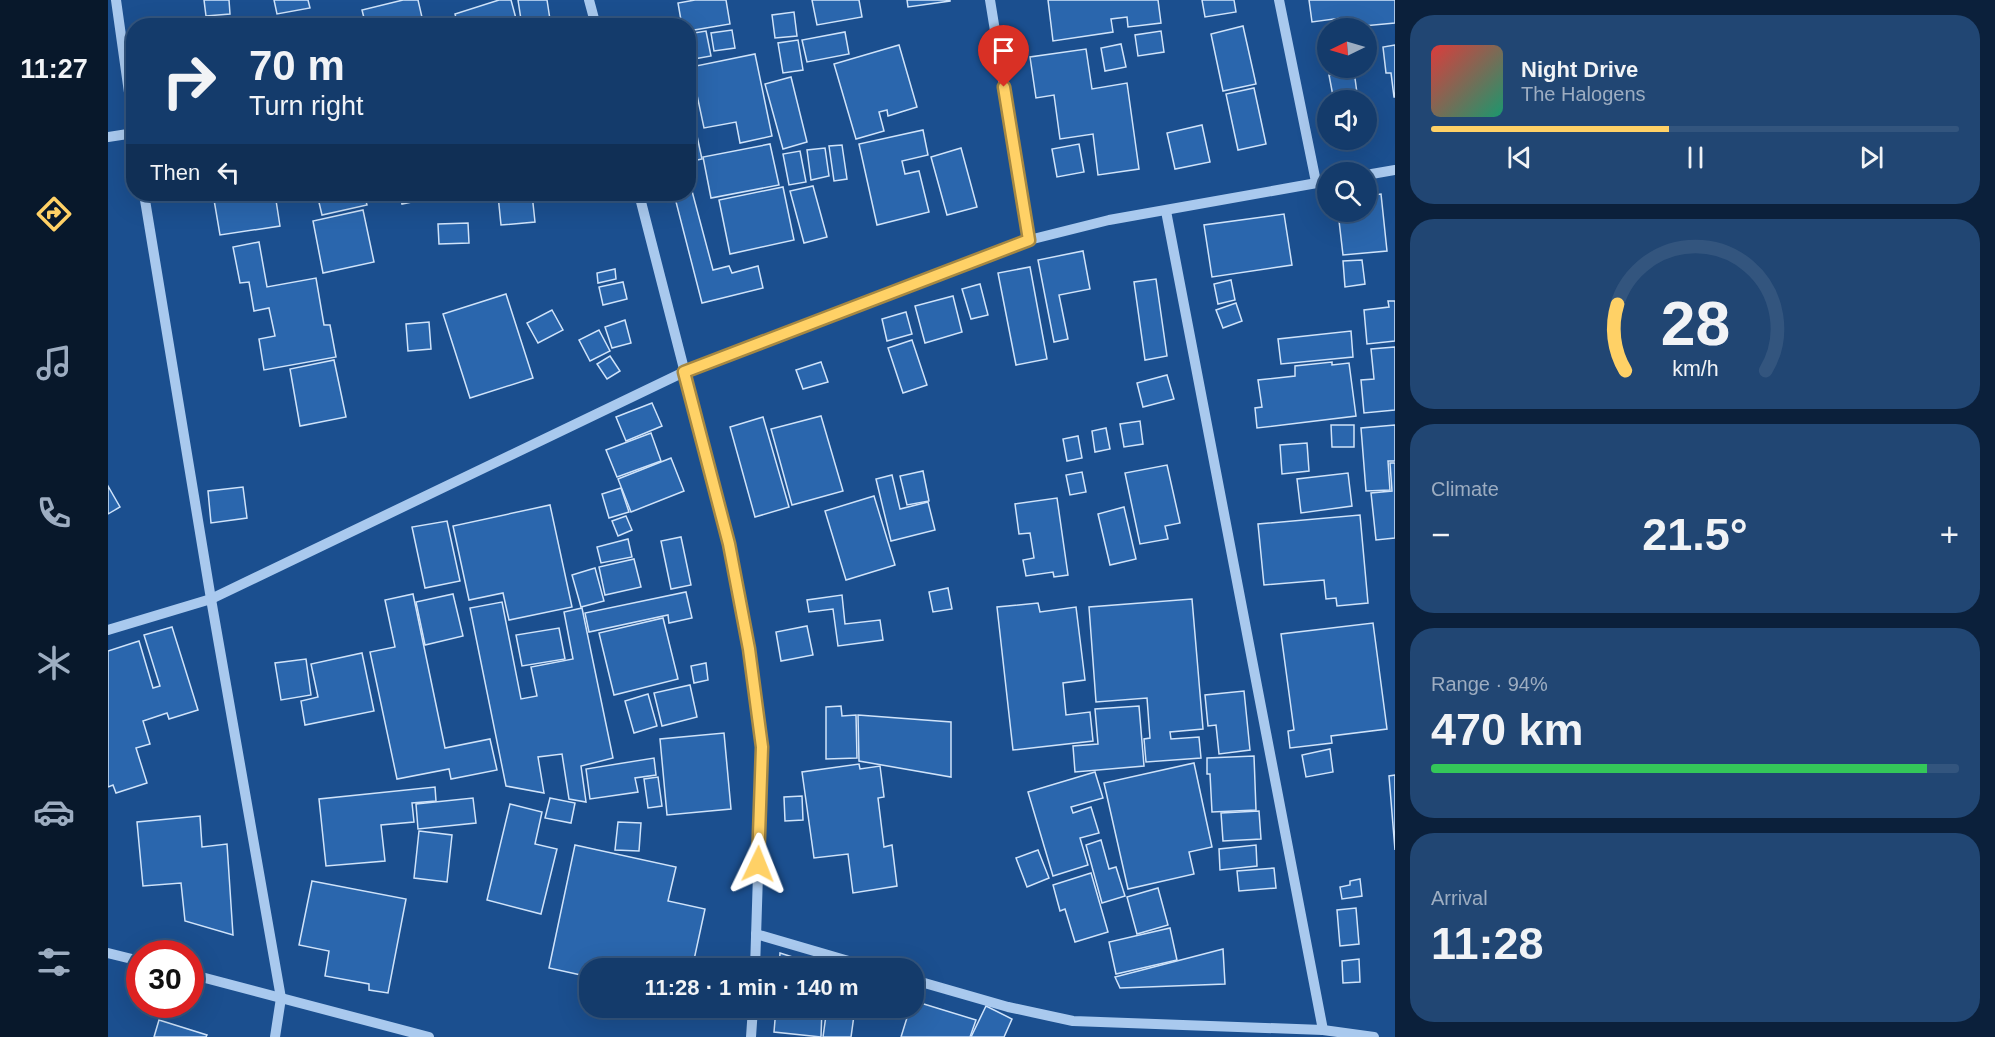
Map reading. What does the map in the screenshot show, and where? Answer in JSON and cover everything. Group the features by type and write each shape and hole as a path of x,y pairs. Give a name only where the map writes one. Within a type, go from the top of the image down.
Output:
{"street":[{"path":"116,0 126,71"},
{"path":"590,0 594,18"},
{"path":"990,0 1029,240"},
{"path":"108,630 211,599 684,372 1029,240 1109,220 1316,182 1279,0"},
{"path":"108,137 126,134"},
{"path":"1377,173 1395,170"},
{"path":"145,201 280,998 275,1037"},
{"path":"641,201 729,544 752,671 762,747 755,958"},
{"path":"1166,211 1323,1030"},
{"path":"756,934 838,958"},
{"path":"108,953 126,958"},
{"path":"204,979 429,1037"},
{"path":"924,983 1008,1007 1073,1021 1323,1030 1374,1037"},
{"path":"752,1037 753,1018"}],"building":[{"path":"204,0 229,0 230,14 206,16"},
{"path":"274,0 308,0 310,8 277,14"},
{"path":"403,0 418,0 422,18 364,18 362,10"},
{"path":"499,0 511,0 516,18 456,18 455,14"},
{"path":"518,0 547,0 550,18 521,18"},
{"path":"695,0 726,0 730,24 696,30 696,18 681,18 678,3"},
{"path":"812,0 859,0 862,17 817,25"},
{"path":"907,0 950,0 950,1 908,7"},
{"path":"1048,0 1158,0 1161,23 1128,27 1127,17 1111,19 1113,32 1053,41"},
{"path":"1202,0 1234,0 1236,12 1205,17"},
{"path":"1309,0 1395,0 1395,23 1377,25 1377,18 1317,18 1317,21 1312,22"},
{"path":"794,12 797,36 775,38 772,15"},
{"path":"1243,26 1256,84 1223,91 1211,34"},
{"path":"732,30 735,48 714,51 711,33"},
{"path":"706,31 711,56 696,59 696,33"},
{"path":"1161,31 1164,52 1138,56 1135,35"},
{"path":"845,32 849,54 807,62 802,40"},
{"path":"798,40 803,70 783,73 778,43"},
{"path":"1121,44 1126,67 1105,71 1101,48"},
{"path":"899,45 917,107 888,116 887,110 879,112 884,131 856,139 834,64"},
{"path":"1395,45 1394,97 1391,73 1386,73 1383,47"},
{"path":"1086,49 1092,89 1127,83 1139,169 1098,175 1093,134 1060,139 1054,95 1036,98 1030,57"},
{"path":"755,54 772,136 740,143 736,122 704,128 696,90 696,66"},
{"path":"791,77 807,142 783,149 765,84"},
{"path":"1330,78 1355,78 1357,90 1332,90"},
{"path":"1254,88 1266,144 1238,150 1226,94"},
{"path":"1202,125 1210,162 1175,169 1167,133"},
{"path":"923,130 928,155 902,161 905,174 919,171 929,212 877,225 859,144"},
{"path":"696,136 702,159 696,160"},
{"path":"770,144 779,185 711,198 703,157"},
{"path":"1079,144 1084,172 1057,177 1052,149"},
{"path":"842,145 847,179 834,181 829,146"},
{"path":"825,148 829,176 811,180 807,150"},
{"path":"961,148 977,207 947,215 931,157"},
{"path":"800,151 806,182 789,185 783,154"},
{"path":"813,186 827,237 804,243 790,191"},
{"path":"783,187 794,240 730,254 719,200"},
{"path":"1381,194 1387,251 1343,255 1339,222 1377,222 1377,195"},
{"path":"214,201 276,201 280,226 220,235"},
{"path":"319,201 366,201 367,205 322,215"},
{"path":"499,201 533,201 535,222 501,225"},
{"path":"676,201 695,201 713,270 729,266 732,273 758,266 763,288 702,303"},
{"path":"363,210 374,262 323,273 313,221"},
{"path":"1284,214 1292,265 1212,277 1204,225"},
{"path":"468,223 469,243 439,244 438,224"},
{"path":"259,242 267,287 316,278 324,325 330,325 336,357 264,370 259,339 275,336 269,308 254,311 249,282 240,283 233,247"},
{"path":"1083,251 1090,289 1059,295 1068,339 1054,342 1038,260"},
{"path":"1362,260 1365,284 1345,287 1343,261"},
{"path":"1030,267 1047,359 1016,365 998,273"},
{"path":"615,269 616,279 598,283 597,273"},
{"path":"1156,279 1167,356 1145,360 1134,282"},
{"path":"1231,280 1235,300 1218,304 1214,284"},
{"path":"623,282 627,299 603,305 599,287"},
{"path":"980,284 988,315 971,319 962,289"},
{"path":"506,294 533,378 470,398 443,314"},
{"path":"953,296 962,332 925,343 915,306"},
{"path":"1388,301 1395,301 1395,341 1367,344 1364,310 1389,307"},
{"path":"1236,303 1242,321 1223,328 1216,310"},
{"path":"552,310 563,330 538,343 527,323"},
{"path":"906,312 912,334 887,341 882,319"},
{"path":"625,320 631,343 612,348 605,327"},
{"path":"429,322 431,349 408,351 406,324"},
{"path":"599,330 610,351 590,361 579,340"},
{"path":"1351,331 1353,357 1281,364 1278,339"},
{"path":"912,340 927,385 903,393 888,348"},
{"path":"1395,347 1395,410 1364,413 1361,380 1374,379 1371,349"},
{"path":"610,356 620,371 607,379 597,364"},
{"path":"334,360 346,417 300,426 290,369"},
{"path":"821,362 828,382 803,389 796,370"},
{"path":"1332,362 1332,365 1349,363 1356,416 1257,428 1255,408 1262,407 1258,380 1295,376 1295,366"},
{"path":"1167,375 1174,399 1143,407 1137,383"},
{"path":"652,403 662,426 626,441 616,417"},
{"path":"821,416 843,491 792,505 771,429"},
{"path":"763,417 789,507 755,517 730,427"},
{"path":"1140,421 1143,444 1124,447 1120,424"},
{"path":"1331,425 1354,425 1354,447 1332,447"},
{"path":"1395,425 1395,461 1388,461 1390,490 1366,491 1361,428"},
{"path":"1106,428 1110,449 1095,452 1092,431"},
{"path":"651,433 661,461 617,477 606,450"},
{"path":"1078,436 1082,458 1067,461 1063,439"},
{"path":"1307,443 1309,471 1282,474 1280,445"},
{"path":"671,458 684,491 631,512 618,479"},
{"path":"1390,463 1395,463 1395,538 1376,540 1371,493 1392,491"},
{"path":"1167,465 1180,523 1165,526 1168,539 1140,544 1125,473"},
{"path":"923,471 929,501 907,505 900,476"},
{"path":"1082,472 1086,492 1070,495 1066,475"},
{"path":"1348,473 1352,506 1301,513 1297,479"},
{"path":"892,475 900,509 928,502 935,530 891,541 876,479"},
{"path":"108,486 120,507 108,514"},
{"path":"243,487 247,518 211,523 208,491"},
{"path":"621,488 629,512 609,518 602,494"},
{"path":"874,496 895,565 846,580 825,511"},
{"path":"1057,498 1068,575 1054,577 1053,572 1026,576 1023,560 1034,558 1030,533 1019,534 1015,504"},
{"path":"550,505 572,607 509,620 503,593 469,600 453,526"},
{"path":"1124,507 1136,559 1110,565 1098,514"},
{"path":"1360,515 1368,603 1337,606 1336,598 1326,599 1324,580 1264,585 1258,524"},
{"path":"626,516 632,530 618,536 612,521"},
{"path":"447,521 460,581 425,588 412,527"},
{"path":"681,537 691,585 671,589 661,541"},
{"path":"628,539 632,557 601,563 597,547"},
{"path":"634,559 641,587 605,595 599,567"},
{"path":"595,568 604,601 581,607 572,575"},
{"path":"948,588 952,609 933,612 929,592"},
{"path":"686,592 692,618 669,623 668,615 589,632 585,613"},
{"path":"413,594 445,748 490,739 497,770 451,779 449,769 397,779 370,652 395,647 385,600"},
{"path":"453,594 463,636 425,645 416,602"},
{"path":"842,595 845,624 880,620 883,640 838,646 833,609 809,612 807,600"},
{"path":"1192,599 1203,729 1170,732 1171,739 1199,737 1201,758 1146,762 1144,739 1150,738 1147,698 1096,702 1089,607"},
{"path":"502,602 521,699 537,696 531,667 573,659 564,612 582,608 613,758 581,766 586,802 569,799 562,754 538,757 544,793 506,786 470,608"},
{"path":"1038,603 1040,612 1076,607 1085,680 1063,683 1066,715 1090,712 1093,741 1013,750 997,607"},
{"path":"663,618 678,679 614,695 599,633"},
{"path":"1373,623 1387,729 1331,736 1332,743 1290,748 1288,731 1294,730 1281,634"},
{"path":"807,626 813,655 781,661 776,632"},
{"path":"172,627 198,710 169,719 167,713 143,721 150,744 136,748 147,783 116,793 113,785 108,787 108,651 139,641 153,688 160,686 144,635"},
{"path":"559,628 565,659 522,666 516,635"},
{"path":"362,653 374,711 305,725 301,701 318,697 311,664"},
{"path":"306,659 311,695 281,700 275,663"},
{"path":"706,663 708,680 694,683 691,666"},
{"path":"690,685 697,717 662,726 654,693"},
{"path":"1244,691 1250,750 1219,754 1216,725 1208,726 1205,695"},
{"path":"648,694 657,726 634,733 625,701"},
{"path":"841,706 842,716 856,715 857,758 826,759 826,707"},
{"path":"1139,706 1144,766 1075,772 1073,746 1098,744 1095,709"},
{"path":"858,715 951,722 951,777 859,761"},
{"path":"724,733 731,809 667,815 660,739"},
{"path":"1330,749 1333,772 1306,777 1302,755"},
{"path":"1254,756 1256,810 1212,812 1207,758"},
{"path":"654,758 656,775 635,778 638,792 590,799 586,769"},
{"path":"1194,763 1212,847 1189,852 1194,874 1128,889 1104,783"},
{"path":"859,764 860,769 880,766 884,797 878,798 884,847 892,845 897,886 853,893 848,854 814,858 802,772"},
{"path":"1095,772 1103,798 1071,807 1073,813 1091,807 1099,833 1080,838 1088,865 1053,876 1028,792"},
{"path":"1395,775 1395,850 1389,776"},
{"path":"658,777 662,806 648,808 644,779"},
{"path":"435,787 436,801 412,803 414,822 381,825 385,861 326,866 319,799"},
{"path":"802,796 803,820 785,821 784,797"},
{"path":"473,798 476,823 418,829 416,804"},
{"path":"550,798 575,803 571,823 545,818"},
{"path":"510,804 542,812 535,844 557,849 541,914 487,900"},
{"path":"1259,811 1261,839 1223,841 1221,813"},
{"path":"200,816 202,847 227,844 233,935 185,921 181,883 143,886 137,822"},
{"path":"618,822 641,823 639,851 615,850"},
{"path":"419,831 452,835 447,882 414,878"},
{"path":"1101,840 1109,869 1116,867 1125,896 1102,903 1086,845"},
{"path":"575,845 676,867 668,901 705,909 694,958 579,958 579,975 549,968"},
{"path":"1256,845 1257,866 1220,870 1219,849"},
{"path":"1038,850 1049,878 1027,887 1016,858"},
{"path":"1274,868 1276,888 1239,891 1237,871"},
{"path":"1091,873 1108,932 1075,942 1065,909 1060,911 1053,885"},
{"path":"1360,879 1362,896 1342,899 1340,887 1350,885 1350,881"},
{"path":"312,881 406,899 388,993 369,990 369,984 325,976 329,951 299,945"},
{"path":"1158,888 1168,925 1137,934 1127,897"},
{"path":"1356,908 1359,944 1340,946 1337,910"},
{"path":"1170,928 1177,960 1116,974 1109,942"},
{"path":"1223,949 1225,984 1120,988 1115,977"},
{"path":"780,953 796,958 780,958"},
{"path":"1359,959 1360,982 1343,983 1342,961"},
{"path":"924,1004 976,1020 970,1037 901,1037 907,1018 924,1018"},
{"path":"986,1006 1012,1019 1004,1037 971,1037"},
{"path":"775,1018 822,1018 821,1037 774,1032"},
{"path":"826,1018 854,1018 851,1037 823,1037"},
{"path":"159,1020 207,1035 206,1037 154,1037"}],"route":[{"path":"758,864 762,747 749,649 729,544 684,372 1029,240 1004,87"}]}
